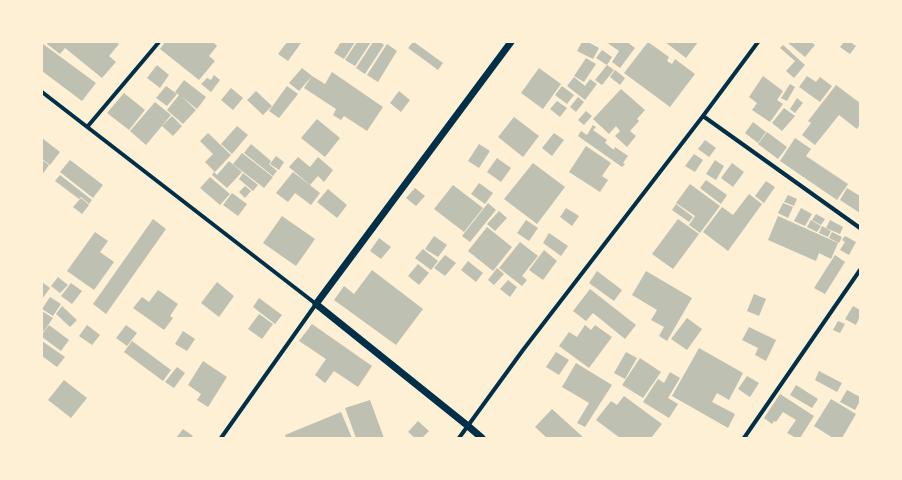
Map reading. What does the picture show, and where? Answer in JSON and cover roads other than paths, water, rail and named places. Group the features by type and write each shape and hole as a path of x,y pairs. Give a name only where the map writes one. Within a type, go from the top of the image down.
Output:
{"street":[{"path":"88,126 158,42"},
{"path":"221,438 316,304 511,42"},
{"path":"459,438 523,350 758,42"},
{"path":"42,92 88,126 316,304 482,438"},
{"path":"703,116 860,228"},
{"path":"744,438 860,270"}]}
